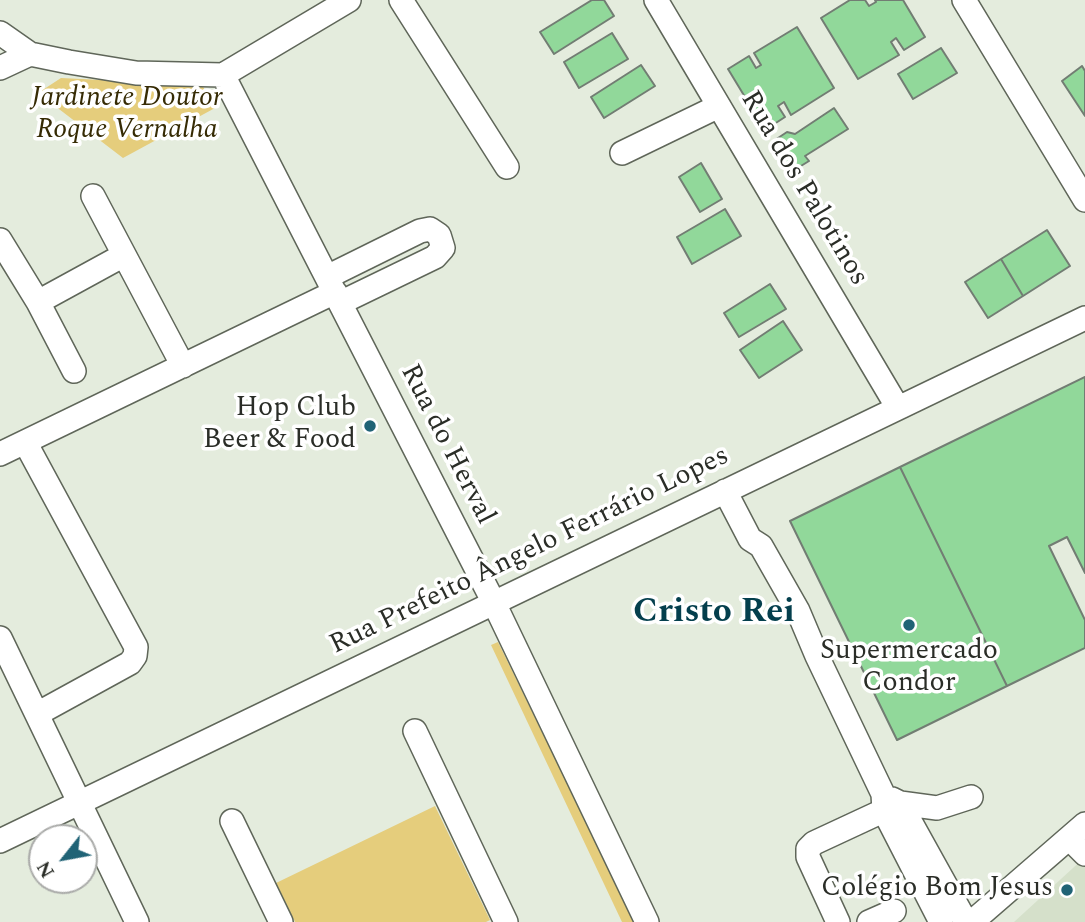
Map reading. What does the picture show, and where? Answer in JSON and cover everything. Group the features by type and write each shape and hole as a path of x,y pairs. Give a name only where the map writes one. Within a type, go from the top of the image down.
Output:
{"street":[{"path":"401,0 507,167"},
{"name":"Rua dos Palotinos","path":"656,0 898,408"},
{"path":"964,0 1085,200"},
{"path":"0,33 30,54 136,72 223,75 335,3"},
{"path":"0,68 30,54"},
{"name":"Rua do Herval","path":"223,75 494,603 647,922"},
{"path":"622,153 719,106"},
{"path":"93,196 183,366"},
{"path":"0,240 38,302 74,371"},
{"path":"38,302 124,255"},
{"path":"0,454 334,291"},
{"name":"Rua Prefeito Ângelo Ferrário Lopes","path":"0,841 1085,318"},
{"path":"25,442 136,647 135,656 130,663 37,713"},
{"path":"730,489 760,535 761,546 798,611 817,656 889,803 941,922"},
{"path":"0,638 137,922"},
{"path":"415,731 506,922"},
{"path":"838,922 808,857 808,849 814,843 889,803 937,808 971,797"},
{"path":"889,803 966,922"},
{"path":"232,821 281,922"},
{"path":"972,922 1080,838"},
{"path":"869,922 894,911"}],"shaded area":[{"name":"Colégio Bom Jesus","path":"1085,857 1085,922 1014,922"}],"green space":[{"name":"Jardinete Doutor Roque Vernalha","path":"61,78 202,85 215,108 123,158 38,93"},
{"path":"498,642 635,922 622,922 491,645"},
{"path":"435,806 490,920 295,922 276,883"}],"building":[{"path":"592,0 604,0 614,16 554,54 540,32"},
{"path":"850,0 865,0 869,6 876,2 875,0 903,0 925,37 904,50 896,38 891,42 899,55 858,79 821,18"},
{"path":"797,27 834,88 791,115 784,102 778,106 785,117 765,130 728,69 749,56 756,68 761,65 754,53"},
{"path":"612,33 628,59 579,88 564,62"},
{"path":"941,48 957,73 913,99 898,74"},
{"path":"641,65 655,86 604,118 591,97"},
{"path":"1082,66 1085,71 1085,116 1062,81"},
{"path":"834,108 848,129 805,156 809,161 796,169 793,165 788,169 772,142 787,132 795,134"},
{"path":"701,163 722,199 700,212 679,177"},
{"path":"725,209 741,236 692,264 677,237"},
{"path":"1047,230 1070,266 1023,296 1001,259"},
{"path":"1001,259 1023,296 988,318 965,282"},
{"path":"770,284 786,309 739,337 724,313"},
{"path":"783,321 802,350 759,378 740,350"},
{"path":"1085,377 1085,573 1067,537 1049,546 1085,620 1085,648 1007,686 900,467"},
{"name":"Supermercado Condor","path":"900,467 1007,686 897,740 790,521"}],"place":[{"name":"Hop Club Beer & Food","path":"370,426"},
{"name":"Supermercado Condor","path":"909,625"},
{"name":"Colégio Bom Jesus","path":"1067,890"}],"district":[{"name":"Cristo Rei","path":"714,614"}]}
